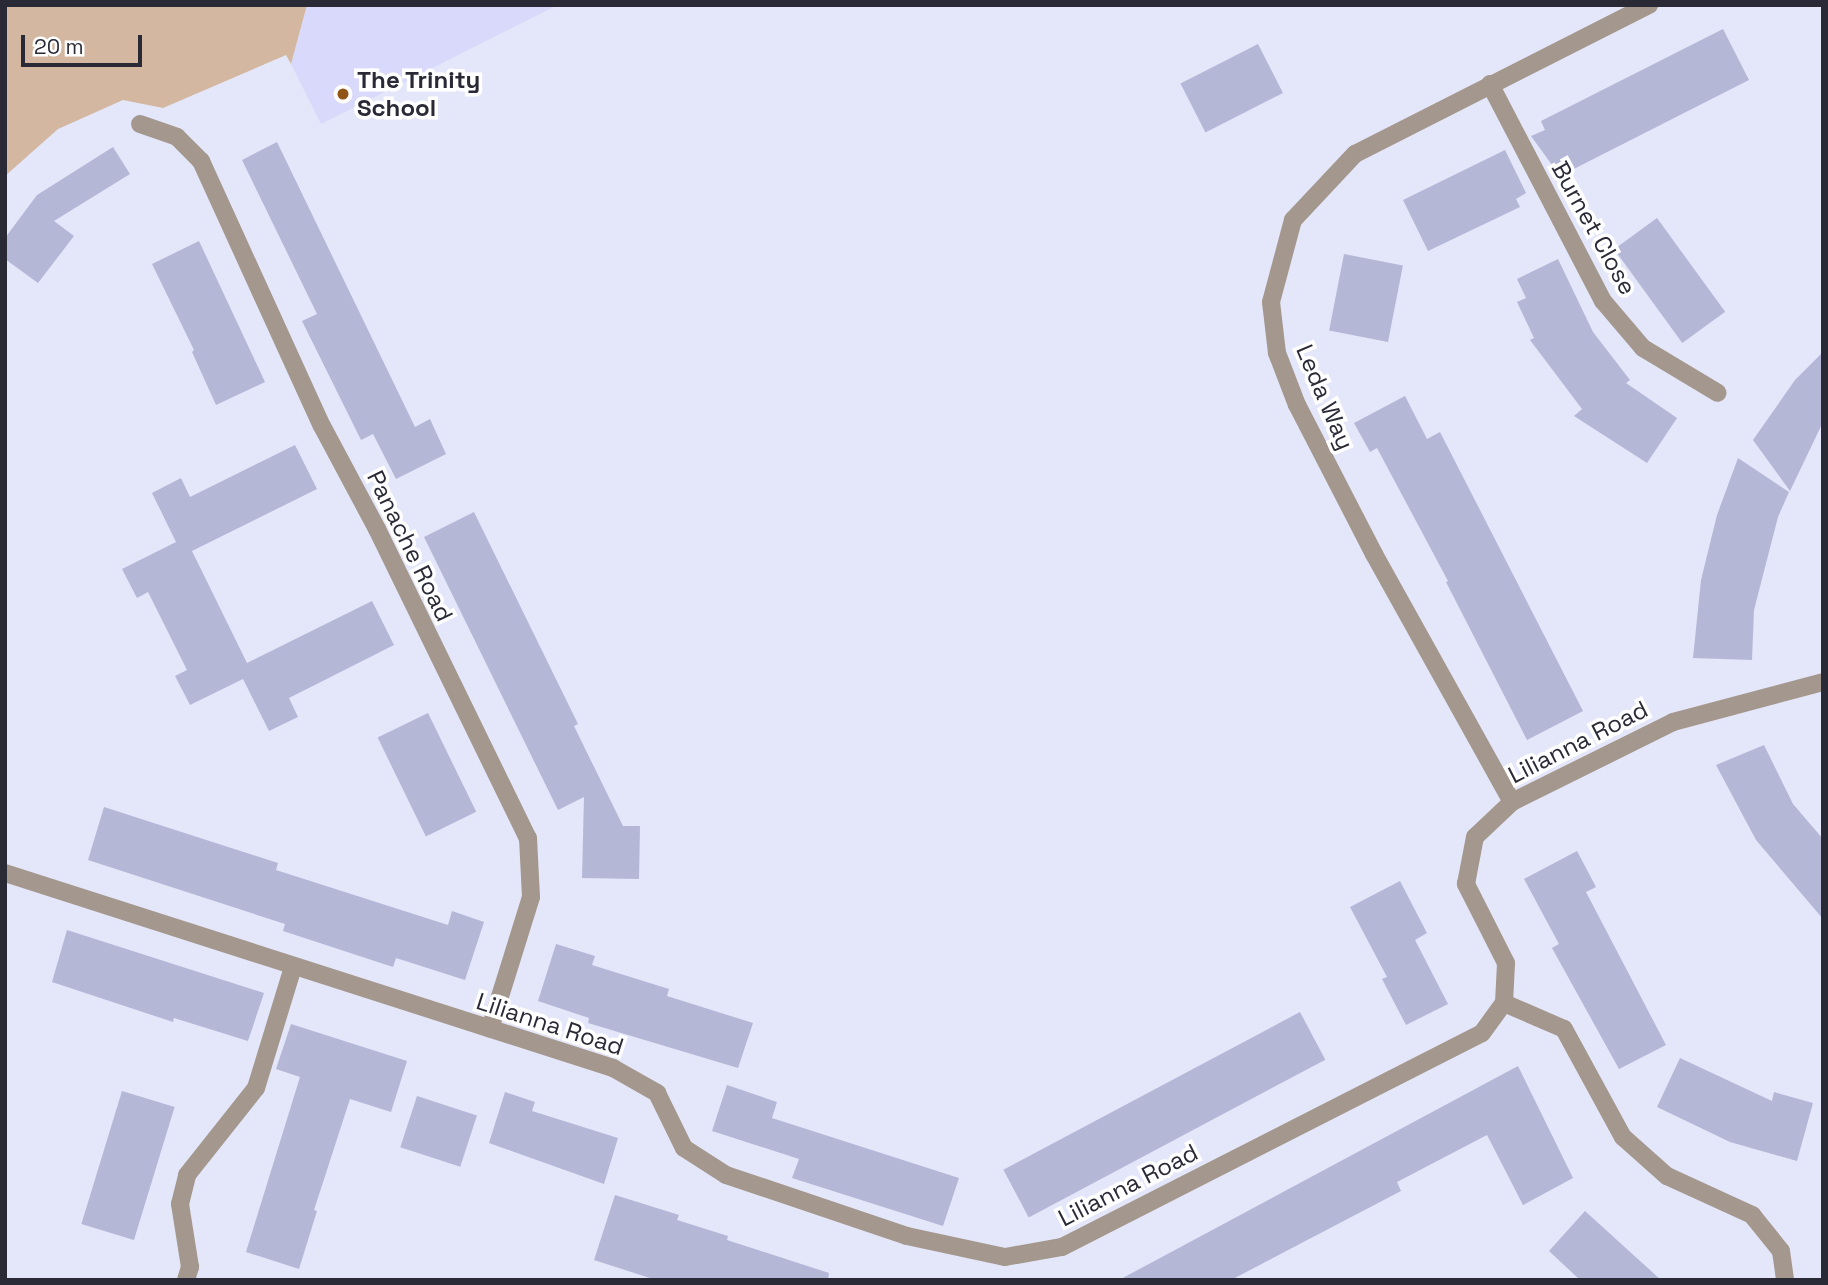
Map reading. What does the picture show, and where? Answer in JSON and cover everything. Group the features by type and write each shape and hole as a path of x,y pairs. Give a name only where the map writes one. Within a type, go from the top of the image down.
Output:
{"street":[{"name":"Leda Way","path":"1511,802 1374,554 1297,405 1277,353 1271,302 1293,220 1355,154 1646,7"},
{"name":"Burnet Close","path":"1490,84 1603,301 1643,348 1718,393"},
{"name":"Panache Road","path":"140,124 177,137 201,161 322,426 377,529 528,838 531,897 489,1029"},
{"name":"Lilianna Road","path":"5,873 613,1068 657,1093 684,1148 726,1175 907,1236 1005,1257 1062,1247 1482,1033 1504,1003 1506,963 1466,884 1475,837 1511,802 1673,722 1823,682"},
{"path":"186,1280 190,1267 180,1204 187,1175 256,1088 293,967"},
{"path":"1504,1003 1564,1029 1623,1137 1667,1176 1752,1215 1781,1251 1785,1280"}],"shaded area":[{"path":"5,5 307,5 291,64 286,55 163,108 123,100 58,129 5,176"},
{"name":"The Trinity School","path":"307,5 558,5 321,124 291,64"}],"building":[{"path":"1723,29 1749,80 1560,176 1531,136 1545,130 1541,121"},
{"path":"1258,44 1283,93 1205,133 1180,83"},
{"path":"277,142 415,427 430,419 446,454 396,479 373,434 361,440 302,321 317,314 242,160"},
{"path":"113,147 130,174 54,221 74,236 38,283 5,259 5,238 37,195"},
{"path":"1505,150 1526,193 1516,199 1520,207 1428,251 1403,200"},
{"path":"1657,218 1725,312 1682,343 1614,249"},
{"path":"199,241 265,382 216,405 192,352 194,350 152,264"},
{"path":"1344,254 1403,265 1388,342 1329,331"},
{"path":"1558,259 1593,332 1630,380 1626,383 1677,418 1647,463 1574,416 1582,409 1530,340 1534,338 1517,302 1526,298 1517,279"},
{"path":"1823,352 1823,422 1790,491 1753,440 1795,380"},
{"path":"1405,396 1427,439 1440,432 1583,711 1527,740 1446,582 1448,581 1377,448 1370,452 1354,423"},
{"path":"295,445 317,489 192,551 247,663 372,601 394,645 289,698 298,717 269,731 243,679 190,705 175,676 187,670 148,592 137,598 122,569 176,542 152,493 181,478 190,497"},
{"path":"1738,458 1789,492 1778,517 1754,610 1752,660 1693,658 1701,580 1717,515"},
{"path":"474,512 578,724 574,726 623,826 640,826 639,879 582,878 584,797 558,810 424,537"},
{"path":"428,713 476,812 426,836 378,738"},
{"path":"1764,745 1793,804 1823,839 1823,919 1756,840 1716,765"},
{"path":"104,807 278,863 276,870 448,925 452,911 484,922 465,980 396,958 393,967 283,931 285,924 88,860"},
{"path":"1577,851 1596,887 1586,892 1666,1045 1619,1069 1552,948 1559,944 1524,879"},
{"path":"1400,881 1427,933 1415,940 1448,1004 1406,1025 1382,979 1387,977 1350,907"},
{"path":"67,930 264,993 248,1041 174,1018 173,1022 52,982"},
{"path":"556,944 595,956 592,965 669,989 667,996 753,1023 738,1068 588,1023 589,1018 538,1001"},
{"path":"1300,1012 1325,1060 1029,1217 1003,1170"},
{"path":"291,1024 407,1061 391,1112 350,1099 314,1210 317,1211 299,1269 246,1252 300,1077 276,1069"},
{"path":"1680,1058 1772,1101 1774,1092 1813,1103 1797,1161 1730,1142 1657,1107"},
{"path":"1518,1066 1573,1178 1523,1205 1487,1135 1397,1182 1401,1191 1231,1280 1119,1280"},
{"path":"727,1085 777,1102 772,1118 959,1178 943,1226 792,1178 799,1159 712,1131"},
{"path":"122,1091 175,1107 134,1240 81,1224"},
{"path":"505,1092 535,1102 532,1111 618,1138 604,1184 489,1143"},
{"path":"417,1096 477,1115 460,1167 400,1147"},
{"path":"615,1195 679,1215 677,1220 728,1236 727,1240 829,1273 828,1280 656,1280 594,1260"},
{"path":"1585,1211 1661,1280 1580,1280 1549,1251"}],"place":[{"name":"The Trinity School","path":"343,94"}]}
